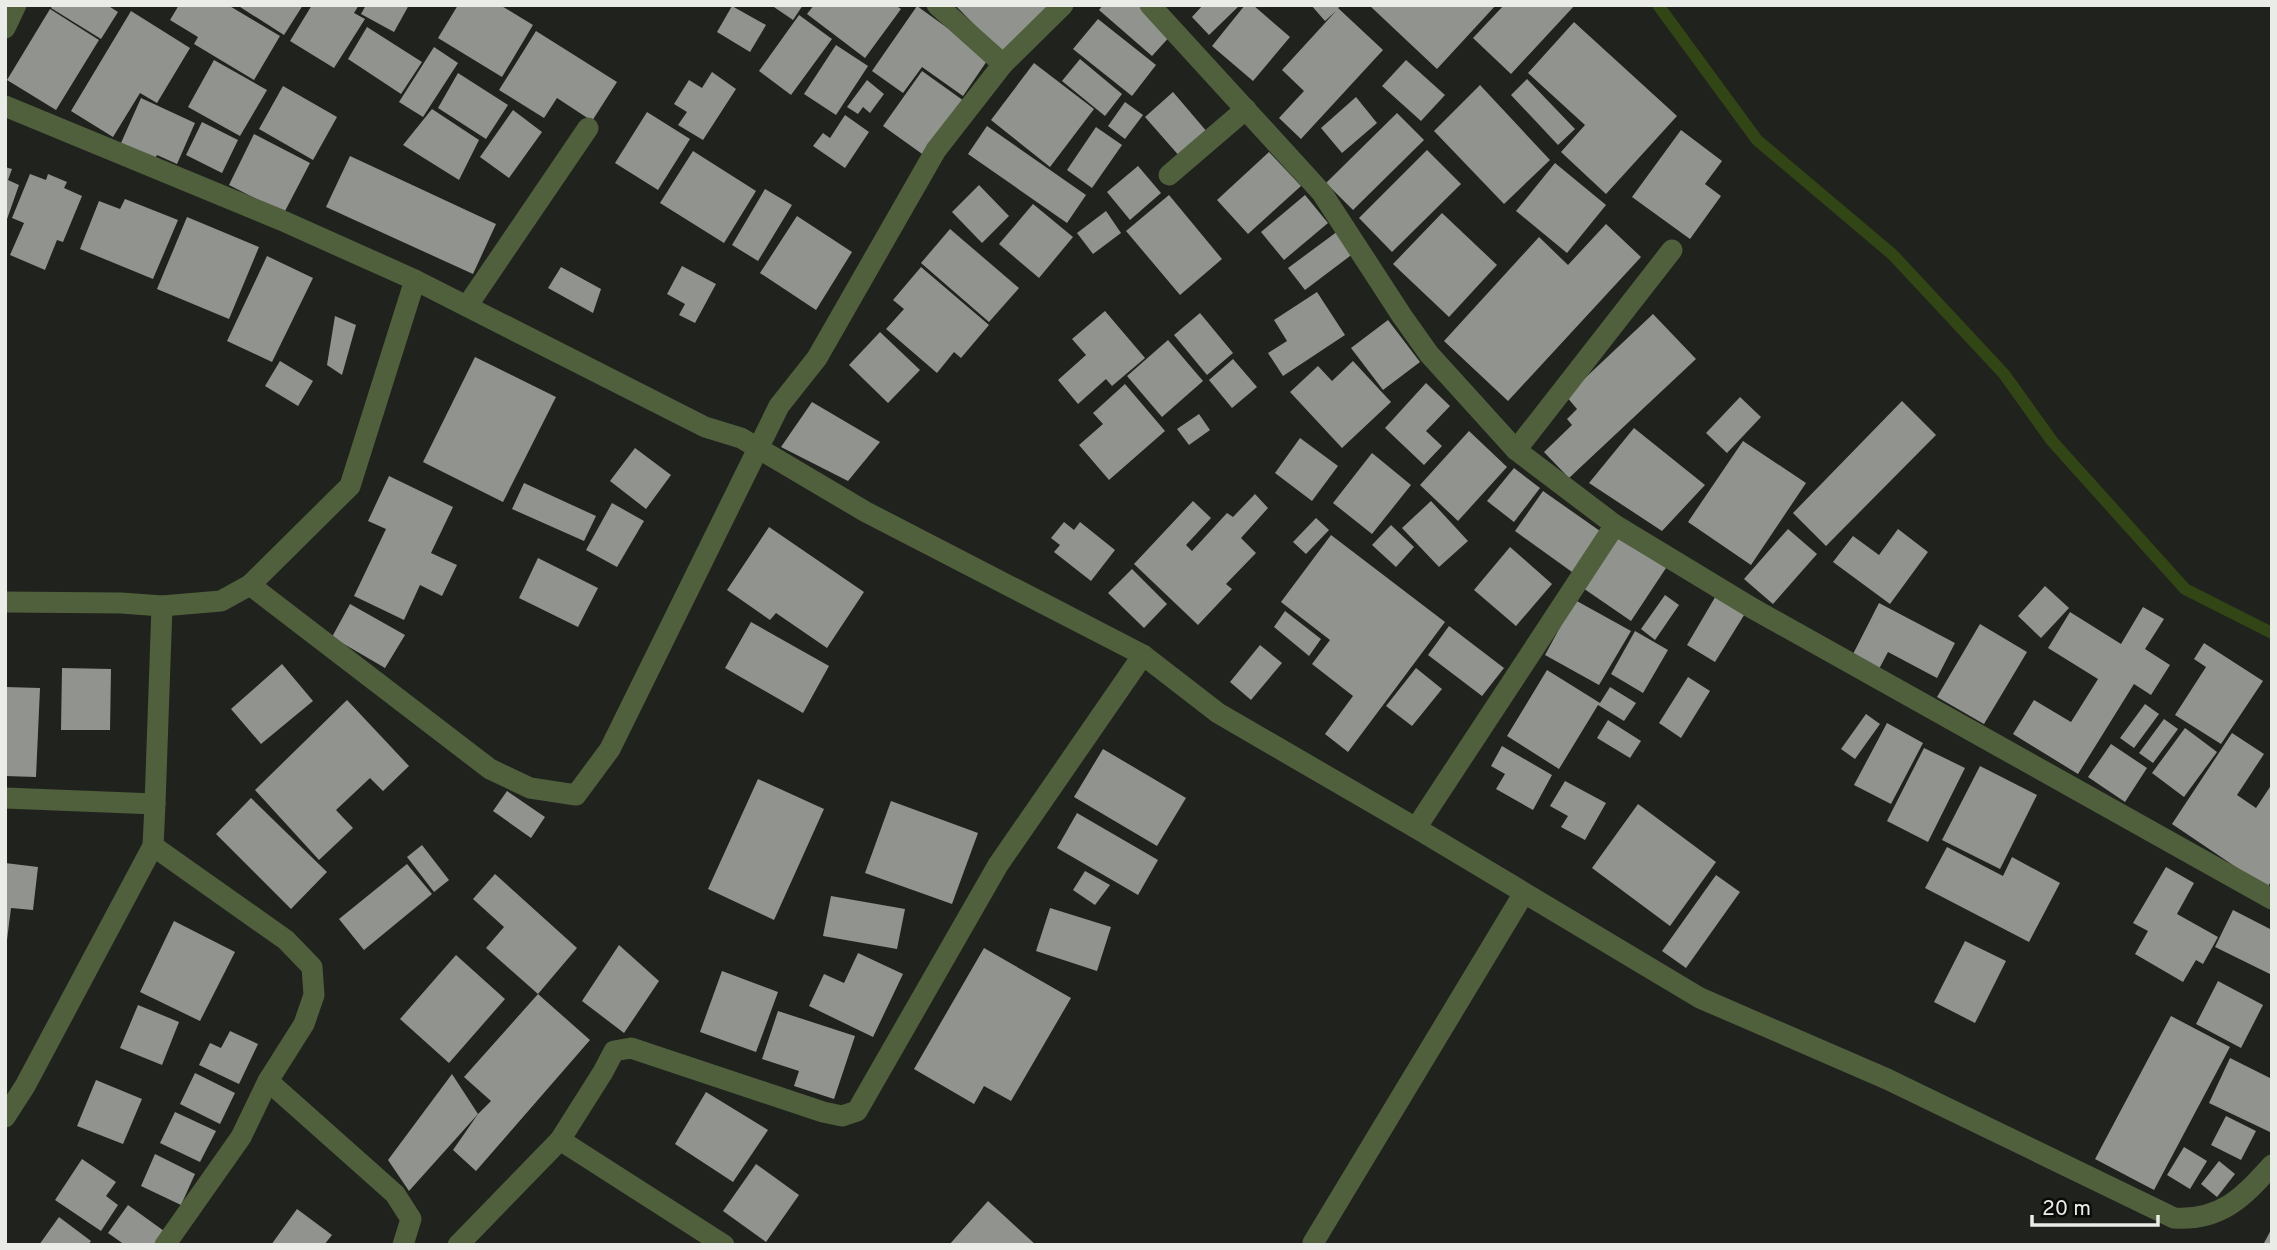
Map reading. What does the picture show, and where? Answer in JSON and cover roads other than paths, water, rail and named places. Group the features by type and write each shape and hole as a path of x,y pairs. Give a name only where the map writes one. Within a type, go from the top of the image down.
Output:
{"street":[{"path":"5,28 16,5"},
{"path":"937,5 1003,64"},
{"path":"250,585 490,769 530,788 576,795 610,749 779,406 817,358 936,150 1003,64 1063,5"},
{"path":"1150,5 1322,193 1429,354 1516,450 1615,525 1752,608 2272,899"},
{"path":"5,106 281,220 415,280 705,426 741,438 866,512 1143,655 1217,713 1700,998 1887,1079 2174,1218 2206,1217 2236,1202 2272,1165"},
{"path":"1169,175 1246,109"},
{"path":"467,306 588,128"},
{"path":"1516,450 1672,250"},
{"path":"5,601 162,606 221,601 250,585 351,486 415,280"},
{"path":"1416,828 1615,525"},
{"path":"5,1117 25,1086 153,846 162,606"},
{"path":"457,1245 560,1140 614,1051 631,1048 823,1112 842,1116 857,1111 998,865 1143,655"},
{"path":"5,798 155,804"},
{"path":"153,846 286,940 312,967 314,995 304,1024 268,1081 241,1137 165,1245"},
{"path":"1313,1243 1524,893"},
{"path":"5,1077 25,1086"},
{"path":"268,1081 395,1194 411,1219 403,1245"},
{"path":"560,1140 724,1245"}],"waterway":[{"path":"1658,5 1757,140 1892,254 2004,374 2052,441 2185,589 2272,633"}]}
